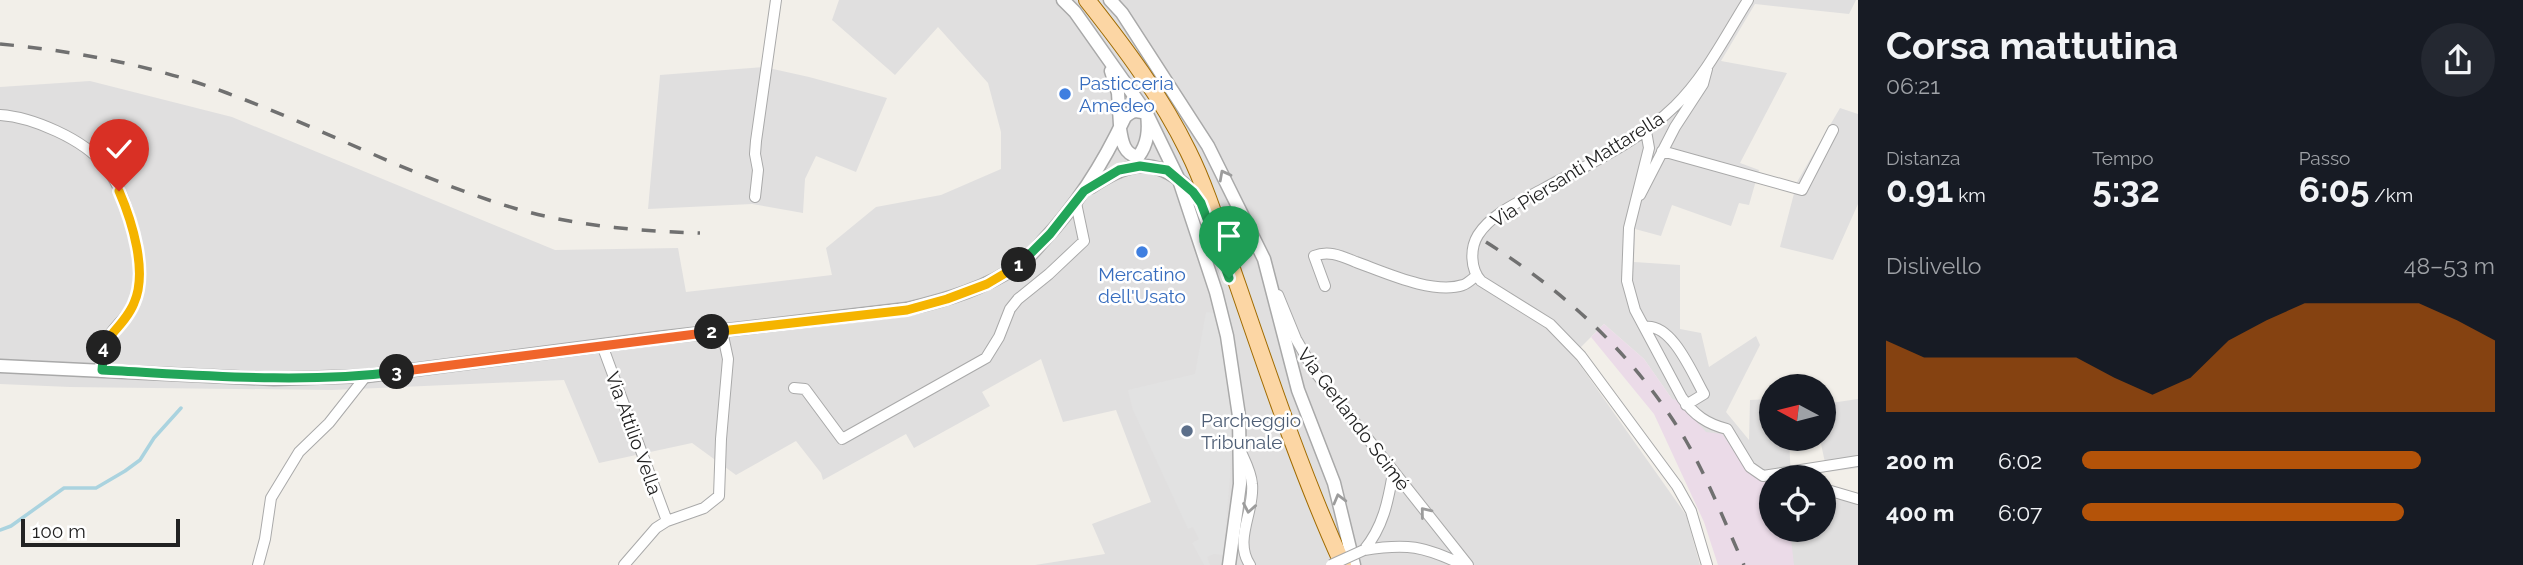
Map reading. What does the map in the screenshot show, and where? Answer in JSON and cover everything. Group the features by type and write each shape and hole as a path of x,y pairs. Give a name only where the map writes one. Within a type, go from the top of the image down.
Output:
{"main road":[{"path":"1087,0 1132,57 1166,110 1188,152 1208,198 1283,414 1343,565"},
{"path":"1283,414 1298,475 1333,565"}],"street":[{"path":"755,197 758,170 756,141 776,0"},
{"path":"1063,0 1075,12 1147,114 1179,180 1216,292 1227,336 1239,416 1240,484 1228,565"},
{"path":"1110,0 1122,13 1208,146 1264,259 1298,390 1334,482 1354,565"},
{"name":"Via Piersanti Mattarella","path":"1476,276 1473,255 1478,236 1503,212 1646,131 1684,97 1747,1"},
{"path":"1105,54 1118,93 1120,128 1125,150 1132,156 1167,170 1201,203 1229,278 1250,318"},
{"path":"1634,204 1662,151 1703,84 1708,62"},
{"path":"0,366 274,379 366,376 602,345 907,310 987,284 1022,263 1076,203 1101,166 1125,117 1131,111 1137,110 1147,114"},
{"path":"1084,191 1138,157 1146,140 1147,114"},
{"path":"0,115 23,117 58,132 91,152 104,165 125,205 135,243 139,286 133,306 105,342 102,370"},
{"path":"1662,151 1802,190 1833,130"},
{"path":"1646,131 1649,148 1634,204 1629,236 1627,281 1635,310 1686,405 1710,425 1727,429 1754,471 1759,473"},
{"path":"1125,167 1167,170"},
{"path":"794,388 805,389 842,439 986,358 999,337 1010,309 1018,299 1084,241 1076,203"},
{"path":"1325,286 1314,256 1322,253 1339,255 1432,287 1464,285 1476,276 1550,324 1581,356 1677,486 1691,511 1707,565"},
{"name":"Via Gerlando Scimé","path":"1264,259 1296,339 1315,372 1465,565"},
{"path":"1644,327 1654,327 1669,334 1704,394 1686,405"},
{"path":"625,565 656,528 667,521 704,509 719,496 728,359 722,331"},
{"name":"Via Attilio Vella","path":"602,345 667,521"},
{"path":"258,565 271,498 299,452 329,422 366,376"},
{"path":"1240,452 1253,487 1243,550 1250,565"},
{"path":"1836,466 1858,461"},
{"path":"1364,550 1375,537 1382,522 1393,473"},
{"path":"1836,493 1858,499"},
{"path":"1333,565 1364,550 1405,545 1465,565"}],"shaded area":[{"path":"839,0 1856,0 1849,14 1755,4 1721,61 1787,73 1740,163 1759,170 1749,205 1739,203 1731,226 1672,205 1661,236 1635,229 1634,262 1680,265 1680,329 1701,333 1709,367 1756,336 1760,345 1726,412 1749,440 1750,400 1759,400 1759,452 1790,452 1790,465 1759,465 1759,485 1748,481 1672,399 1644,359 1604,324 1573,355 1686,515 1700,565 1035,565 1105,554 1092,524 1151,502 1116,410 1063,422 1041,359 982,392 990,406 914,448 906,434 823,480 821,473 796,441 736,475 692,443 599,463 564,380 332,390 0,384 0,87 90,81 232,117 555,250 678,248 686,292 832,275 826,248 876,207 941,195 1001,169 1001,132 988,83 938,27 895,75 832,20"},
{"path":"764,67 887,98 856,172 816,156 805,179 803,213 752,204 648,209 660,75"},
{"path":"1840,108 1858,114 1858,204 1833,260 1780,247 1797,182"},
{"name":"Parcheggio Tribunale","path":"1206,312 1214,313 1225,359 1231,418 1230,477 1223,555 1214,554 1207,557 1210,565 1204,565 1192,543 1199,539 1193,527 1188,529 1133,410 1128,390 1195,374"},
{"path":"1604,324 1644,359 1672,399 1677,400 1706,432 1722,434 1751,474 1759,478 1759,542 1791,542 1794,565 1718,565 1704,522 1654,414 1591,337"},
{"path":"1858,399 1858,468 1836,471 1836,465 1826,465 1823,452 1836,452 1836,402"},
{"path":"1858,497 1858,565 1788,565 1785,542 1836,542 1836,500"}],"waterway":[{"path":"0,530 11,526 64,488 96,488 125,471 140,460 154,438 181,408"}],"railway":[{"path":"0,44 115,61 200,83 407,169 480,197 539,215 608,227 700,233"},
{"path":"1486,242 1571,305 1597,328 1644,380 1685,439 1709,485 1744,565"}],"place":[{"name":"Pasticceria Amedeo","path":"1065,94"},
{"name":"Mercatino dell'Usato","path":"1142,252"},
{"name":"Parcheggio Tribunale","path":"1187,431"}],"route":[{"path":"119,191 134,234 139,286 133,306 105,342 102,370 274,379 366,376 664,337 907,310 987,284 1022,263 1050,234 1084,191 1125,167 1167,170 1193,192 1201,203 1229,278"}]}
